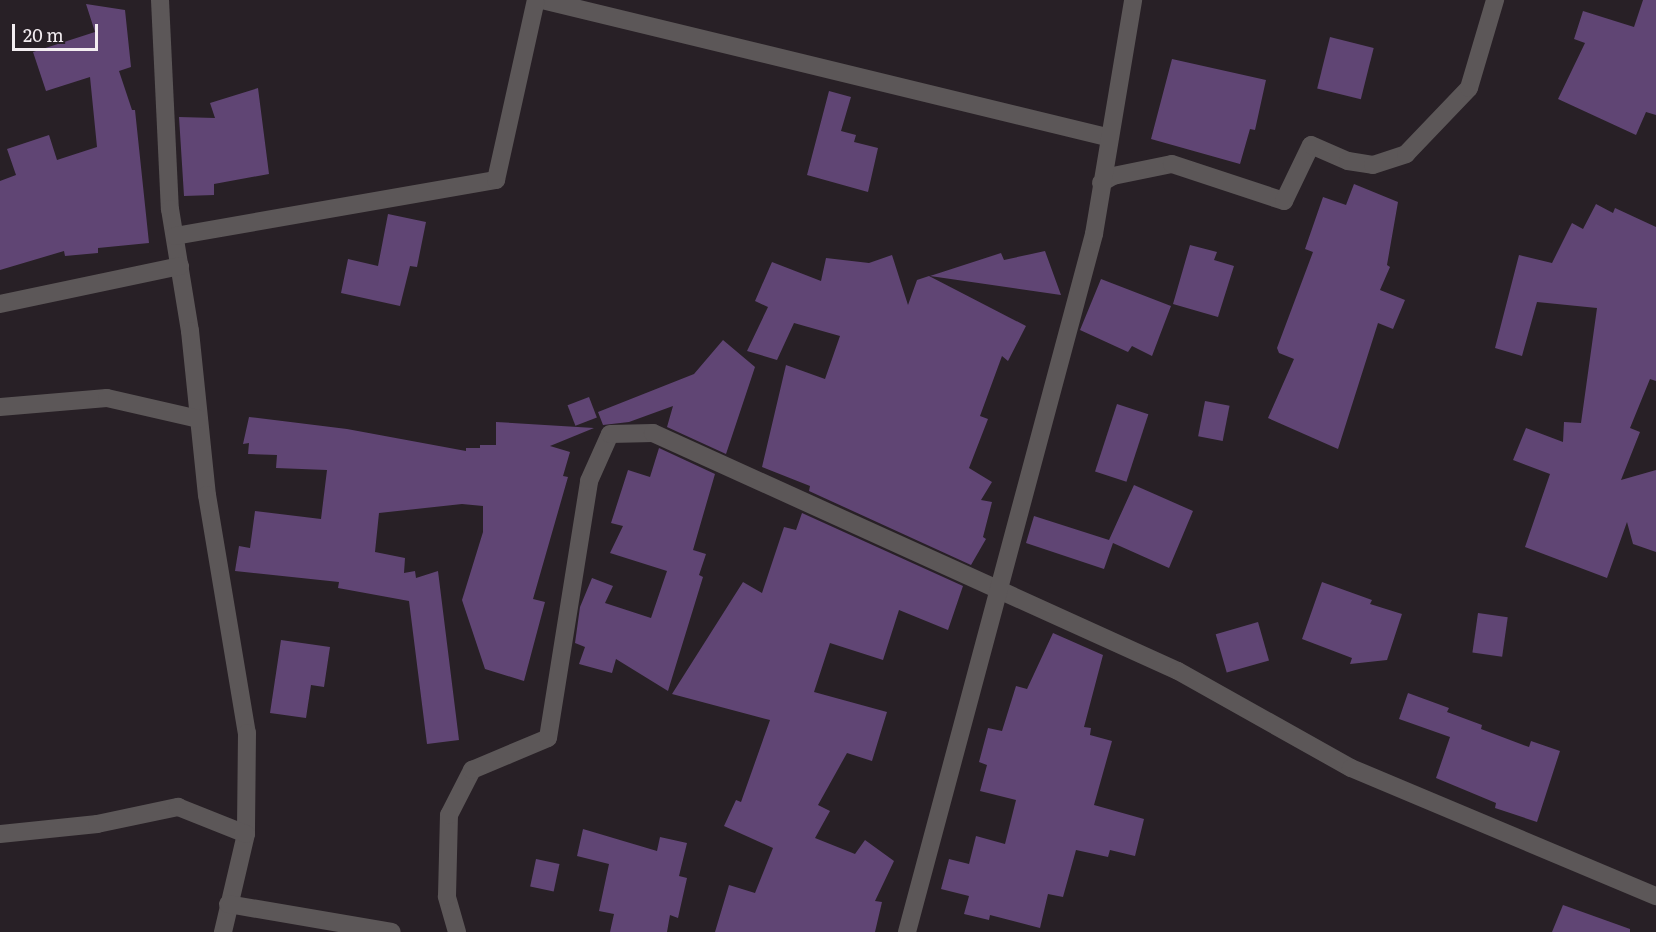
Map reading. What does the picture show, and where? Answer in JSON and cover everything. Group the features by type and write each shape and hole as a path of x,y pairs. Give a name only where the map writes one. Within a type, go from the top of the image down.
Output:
{"street":[{"path":"160,0 175,236 207,495 247,733 246,834 228,904 224,932"},
{"path":"175,236 496,180 536,0"},
{"path":"542,0 1107,137"},
{"path":"907,932 1094,234 1107,137 1133,0"},
{"path":"1101,183 1113,176 1172,164 1284,201 1311,145 1348,161 1373,165 1406,154 1469,88 1495,0"},
{"path":"0,304 180,266"},
{"path":"0,407 107,398 199,419"},
{"path":"457,932 447,896 449,815 472,770 548,738 589,481 610,434 653,433 1178,671 1351,768 1656,896"},
{"path":"0,834 97,824 178,807 246,834"},
{"path":"228,904 392,932"}],"building":[{"path":"1643,0 1656,0 1656,115 1646,112 1636,135 1558,99 1585,43 1574,39 1583,11 1634,27"},
{"path":"86,4 125,10 131,67 119,71 132,110 135,110 149,243 98,248 98,253 65,256 64,251 0,270 0,181 16,175 7,149 49,135 57,160 97,147 90,77 46,91 33,52 95,32"},
{"path":"1330,37 1374,48 1361,99 1317,88"},
{"path":"1172,59 1266,80 1255,130 1250,129 1240,164 1151,139"},
{"path":"258,88 269,174 214,184 214,195 184,196 179,117 215,118 210,103"},
{"path":"829,91 851,97 841,131 856,135 854,142 878,148 868,192 807,175"},
{"path":"1354,184 1398,202 1387,265 1390,267 1380,290 1405,300 1393,329 1378,323 1338,449 1268,418 1294,359 1279,353 1277,348 1313,252 1305,249 1323,197 1346,205"},
{"path":"1596,204 1613,213 1615,208 1656,227 1656,381 1650,379 1630,428 1640,432 1621,480 1656,470 1656,552 1633,544 1627,522 1607,578 1525,547 1550,474 1513,460 1526,428 1563,442 1564,422 1581,423 1597,308 1537,302 1522,356 1495,348 1519,255 1552,263 1572,223 1583,229"},
{"path":"388,214 426,222 417,267 410,266 400,306 341,293 348,259 378,266"},
{"path":"1190,245 1217,252 1214,260 1234,266 1218,317 1173,304"},
{"path":"1045,251 1061,295 930,276 1001,253 1004,260"},
{"path":"892,255 908,305 917,280 929,276 1026,326 1008,361 1002,356 980,416 988,419 969,468 992,482 981,500 992,502 983,537 986,539 971,565 809,491 810,486 762,467 786,365 825,379 840,336 794,323 777,360 747,351 768,307 755,301 772,262 821,281 826,258 869,263"},
{"path":"1101,279 1171,306 1152,356 1132,346 1128,352 1080,330"},
{"path":"723,340 755,367 726,454 667,427 673,406 629,422 603,425 598,412 694,374"},
{"path":"589,397 597,418 575,426 568,405"},
{"path":"1205,401 1230,406 1223,441 1198,436"},
{"path":"1117,404 1148,414 1126,482 1095,472"},
{"path":"249,417 347,429 466,451 466,448 480,448 480,445 496,445 496,422 594,428 550,446 570,452 563,476 568,477 533,599 545,602 524,681 485,669 462,600 483,532 483,506 462,504 379,513 375,552 405,558 404,573 415,571 416,578 438,571 459,740 427,744 409,601 338,588 339,582 235,571 239,546 250,548 255,511 321,519 327,470 276,468 277,455 248,454 249,443 243,444"},
{"path":"659,448 715,474 693,550 706,554 699,575 703,577 668,691 616,659 612,673 579,664 585,647 575,643 580,607 592,578 613,586 605,603 651,618 667,571 610,553 623,526 611,523 628,470 650,477"},
{"path":"1134,485 1193,511 1169,568 1113,543 1104,569 1026,543 1034,516 1109,540"},
{"path":"802,513 963,586 948,630 899,610 883,660 830,643 814,692 887,712 872,761 847,753 818,805 830,811 815,838 855,854 865,840 894,861 875,901 882,902 875,932 715,932 729,885 755,893 773,848 724,826 736,800 741,802 770,720 672,694 743,582 762,593 784,527 796,530"},
{"path":"1322,582 1372,600 1370,604 1402,614 1387,660 1350,664 1352,658 1302,639"},
{"path":"1478,613 1508,617 1502,657 1472,653"},
{"path":"1258,622 1269,660 1227,673 1216,634"},
{"path":"1053,633 1103,655 1084,727 1091,728 1090,735 1112,741 1094,805 1144,819 1135,856 1110,850 1108,857 1076,850 1063,897 1048,894 1040,928 990,915 989,920 964,914 969,896 941,889 949,859 969,864 976,836 1005,844 1016,800 980,791 987,765 979,762 988,728 1002,731 1016,686 1027,689"},
{"path":"281,640 330,647 324,687 311,685 306,718 270,713"},
{"path":"1408,693 1449,708 1447,712 1482,725 1481,729 1529,747 1531,741 1560,751 1537,822 1495,808 1496,803 1436,778 1450,737 1399,719"},
{"path":"583,829 657,851 660,837 687,843 679,876 687,878 678,918 670,915 667,932 610,932 614,914 599,911 609,864 577,856"},
{"path":"536,859 559,864 554,891 530,886"},
{"path":"1563,905 1630,929 1630,932 1552,932"}]}
